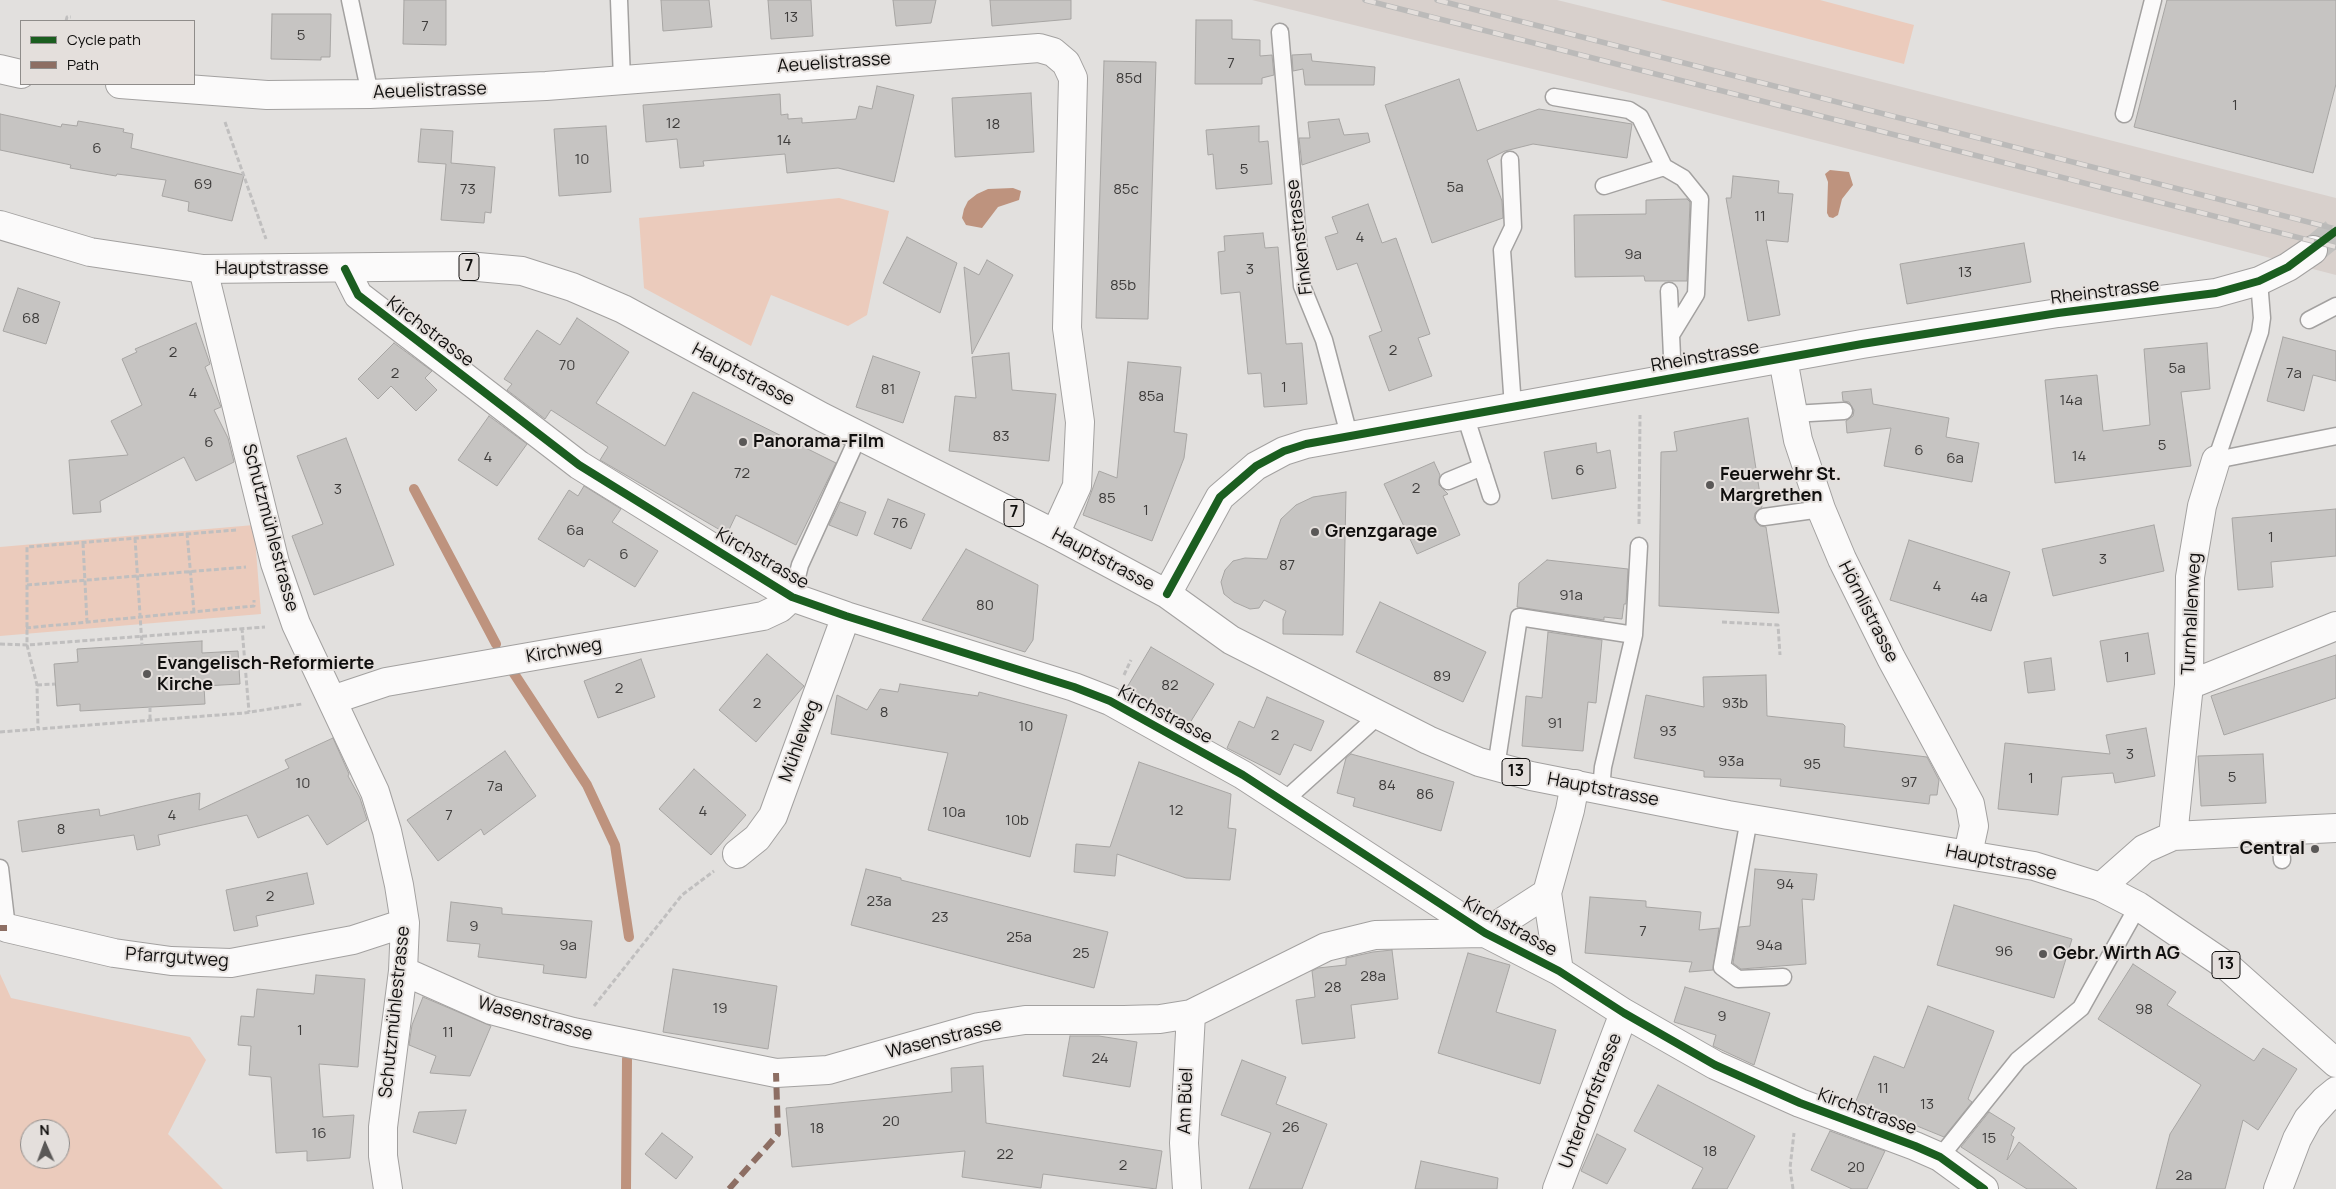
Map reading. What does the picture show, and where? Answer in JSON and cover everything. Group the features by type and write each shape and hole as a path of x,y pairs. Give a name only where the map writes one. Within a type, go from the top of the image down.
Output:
{"street":[{"name":"Aeuelistrasse","path":"133,85 267,95 370,94 546,86 1039,48 1053,52 1066,62 1072,78 1067,328 1080,422 1077,486 1055,534"},
{"path":"0,69 20,74"},
{"name":"Hauptstrasse","path":"0,225 90,252 203,269 467,266 522,271 572,287 623,309 822,417 1055,534 1167,594 1231,640 1378,716 1479,762 1531,776 1749,819 2034,866 2101,887 2138,906 2228,967 2336,1063"},
{"name":"Rheinstrasse","path":"1167,594 1220,497 1256,466 1284,451 1306,444 1862,344 2048,314 2216,293 2259,281 2288,267 2313,250"},
{"name":"Kirchstrasse","path":"345,268 358,296 579,465 792,597 1074,688 1110,702 1243,775 1485,934 1559,971 1624,1013 1715,1065 1800,1103 1915,1146 1940,1158 1984,1189"},
{"name":"Schutzmühlestrasse","path":"203,269 275,563 296,624 375,792 387,831 405,923 403,971 383,1127 383,1156 388,1189"},
{"name":"Hörnlistrasse","path":"1783,359 1798,440 1820,508 1842,559 1883,642 1970,804 1974,826 1968,854"},
{"name":"Turnhallenweg","path":"2173,836 2188,685 2190,577 2202,506 2216,460"},
{"name":"Kirchweg","path":"332,700 386,682 763,616 780,608 792,597"},
{"name":"Mühleweg","path":"737,854 757,838 773,816 846,616"},
{"path":"2188,685 2336,626"},
{"path":"1559,971 1547,893 1570,810 1574,784"},
{"path":"2101,887 2144,849 2173,836 2336,828"},
{"path":"1485,934 1547,893"},
{"name":"Pfarrgutweg","path":"7,928 114,954 171,962 231,963 352,940 405,923"},
{"name":"Wasenstrasse","path":"403,971 491,1010 573,1032 776,1073 828,1070 979,1026 1025,1020 1133,1020 1191,1014 1326,947 1375,935 1485,934"},
{"name":"Unterdorfstrasse","path":"1557,1189 1624,1013"},
{"name":"Am Büel","path":"1187,1189 1184,1143 1191,1014"},
{"path":"2278,1189 2297,1139 2308,1119 2336,1091"}],"lane":[{"path":"350,0 370,94"},
{"path":"619,0 622,80"},
{"path":"2124,114 2153,0"},
{"name":"Finkenstrasse","path":"1280,32 1302,286 1324,340 1349,435"},
{"path":"1554,97 1629,110 1640,117 1664,167 1683,178 1700,199 1696,294 1671,335"},
{"path":"1510,160 1513,227 1502,250 1514,407"},
{"path":"1604,186 1664,167"},
{"name":"Turnhallenweg","path":"2216,460 2260,332 2262,318 2259,281"},
{"path":"1669,291 1673,378"},
{"path":"2309,320 2336,306"},
{"path":"1793,414 1844,411"},
{"path":"1465,416 1491,496"},
{"path":"792,597 800,565 859,435"},
{"path":"2216,460 2336,436"},
{"path":"1448,481 1482,467"},
{"path":"1764,517 1820,508"},
{"path":"1601,789 1602,767 1634,635 1639,546"},
{"path":"1496,767 1519,617 1634,635"},
{"path":"1284,801 1378,716"},
{"path":"1749,819 1722,967 1738,980 1783,977"},
{"path":"2280,831 2282,860"},
{"path":"0,868 7,928"},
{"path":"1940,1158 2018,1060 2081,1008 2138,906"}],"path":[{"path":"66,20 67,17 72,17"},
{"path":"214,91 269,248"},
{"path":"1639,546 1640,409"},
{"path":"38,729 37,685 26,646 27,547 239,529"},
{"path":"188,533 194,612"},
{"path":"135,538 142,645"},
{"path":"83,543 87,622"},
{"path":"27,585 191,572 275,563"},
{"path":"26,628 254,606 254,598"},
{"path":"1722,622 1778,626 1780,655"},
{"path":"0,644 26,646 296,624"},
{"path":"242,628 250,712"},
{"path":"37,685 55,684"},
{"path":"0,732 250,712 332,700"},
{"path":"150,706 150,721"},
{"path":"573,1032 682,895 737,854"},
{"path":"1793,1189 1790,1168 1792,1142 1800,1103"}],"shaded area":[{"path":"1252,0 1557,0 1683,31 2336,198 2336,275 1671,103"},
{"path":"1660,0 1820,0 1914,25 1904,64"},
{"path":"1830,170 1849,172 1853,185 1842,199 1838,215 1833,218 1829,217 1827,213 1828,182 1825,174"},
{"path":"1013,188 1021,191 1019,200 998,207 982,228 966,225 962,218 968,201 988,189"},
{"path":"839,198 889,211 867,315 848,326 771,295 751,346 644,288 639,218"},
{"path":"254,525 261,614 0,636 0,547"},
{"path":"0,974 11,998 190,1037 206,1060 168,1134 223,1189 0,1189"}],"building":[{"path":"404,0 446,0 446,45 403,44"},
{"path":"661,0 709,0 712,27 663,31"},
{"path":"768,0 811,0 813,36 771,39"},
{"path":"893,0 936,0 931,23 896,26"},
{"path":"990,0 1071,0 1071,19 992,26"},
{"path":"2167,0 2336,0 2336,84 2313,173 2134,127"},
{"path":"272,14 331,14 330,57 321,57 321,60 271,59"},
{"path":"1196,20 1232,20 1232,39 1260,40 1260,56 1272,55 1274,75 1262,78 1262,84 1195,84"},
{"path":"1311,54 1312,61 1375,67 1374,85 1305,85 1303,69 1293,71 1292,55"},
{"path":"1104,61 1156,62 1148,319 1096,318"},
{"path":"1459,79 1477,131 1539,109 1632,124 1627,158 1533,144 1505,151 1487,160 1502,201 1503,218 1432,243 1385,105"},
{"path":"877,86 914,95 894,182 838,168 787,173 785,154 703,161 704,166 680,168 677,139 646,142 643,105 780,94 781,115 788,114 788,119 802,118 802,123 856,119 859,106 872,109"},
{"path":"1031,93 1034,152 955,157 952,98"},
{"path":"0,114 61,127 62,124 77,126 78,121 124,129 123,132 133,134 131,148 244,175 232,221 188,211 189,202 162,196 166,180 117,174 116,176 70,168 71,165 0,150"},
{"path":"1339,119 1344,135 1368,133 1370,142 1302,165 1299,138 1310,138 1308,122"},
{"path":"606,126 611,192 559,196 554,129"},
{"path":"1259,126 1259,142 1268,141 1272,184 1216,189 1213,154 1208,155 1206,130"},
{"path":"421,129 453,131 451,163 495,167 491,213 485,212 484,223 441,220 446,164 418,162"},
{"path":"1733,176 1779,181 1778,193 1793,194 1788,242 1766,240 1780,315 1748,321 1726,198 1731,198"},
{"path":"1687,199 1690,202 1687,281 1645,281 1644,276 1575,277 1574,215 1646,214 1646,200"},
{"path":"1368,204 1382,243 1396,238 1430,334 1418,338 1432,376 1389,391 1369,336 1382,331 1357,263 1337,270 1325,237 1338,233 1332,217"},
{"path":"1263,233 1265,248 1278,247 1286,344 1302,343 1307,404 1264,407 1261,373 1248,374 1240,292 1221,294 1218,252 1225,251 1224,236"},
{"path":"907,237 957,263 940,313 883,283"},
{"path":"2024,243 2031,282 1907,304 1900,264"},
{"path":"987,260 1013,275 972,354 964,267 979,275"},
{"path":"18,288 60,302 46,344 3,331"},
{"path":"577,318 629,352 596,403 665,446 693,392 836,463 796,545 736,515 727,534 600,460 608,447 551,410 545,419 507,390 512,384 504,379 537,330 560,345"},
{"path":"196,323 210,364 205,367 221,407 214,410 228,438 234,462 196,481 184,457 100,501 101,512 73,514 69,460 128,455 111,421 142,405 122,359 137,352 135,349"},
{"path":"2283,337 2336,351 2336,381 2313,375 2304,411 2267,401"},
{"path":"394,343 432,371 425,378 437,390 416,411 391,386 378,399 358,379"},
{"path":"2207,343 2210,389 2181,392 2191,466 2055,483 2045,380 2097,375 2103,431 2150,425 2144,349"},
{"path":"1009,353 1012,390 1056,394 1049,461 949,451 955,396 976,398 972,357"},
{"path":"873,356 920,372 903,423 856,407"},
{"path":"1128,362 1181,367 1174,432 1187,434 1184,458 1152,541 1083,515 1099,471 1117,478"},
{"path":"1871,389 1873,404 1949,418 1946,437 1979,443 1972,482 1884,466 1891,428 1847,433 1846,421 1853,416 1854,410 1849,402 1843,401 1842,392"},
{"path":"489,416 527,444 497,486 458,460"},
{"name":"Feuerwehr St. Margrethen","path":"1748,418 1762,507 1755,513 1754,519 1760,526 1766,527 1779,613 1659,606 1661,452 1677,451 1674,432"},
{"path":"346,438 394,565 314,595 292,536 323,524 297,456"},
{"path":"1596,443 1597,453 1610,450 1616,488 1552,499 1544,452"},
{"path":"1434,462 1440,475 1439,485 1448,494 1443,496 1460,535 1417,554 1384,484"},
{"path":"584,486 621,509 612,522 658,551 635,587 589,559 584,567 538,539 569,490 578,496"},
{"path":"1346,492 1343,635 1283,634 1283,619 1286,611 1264,600 1259,608 1250,609 1234,602 1224,594 1221,582 1225,570 1233,561 1245,558 1267,559 1281,519 1296,505 1313,497"},
{"path":"888,499 925,514 911,549 874,534"},
{"path":"840,502 866,512 857,536 829,525"},
{"path":"2336,509 2336,556 2271,562 2273,587 2238,590 2232,518"},
{"path":"2154,525 2164,571 2053,596 2042,549"},
{"path":"1909,540 2010,572 1991,631 1890,600"},
{"path":"966,549 1038,585 1033,640 1025,652 922,620"},
{"path":"1547,560 1628,569 1626,604 1624,604 1622,619 1604,617 1604,620 1517,607 1519,583"},
{"path":"1380,602 1486,652 1463,702 1356,652"},
{"path":"1548,632 1602,640 1596,703 1588,702 1583,751 1522,746 1526,696 1542,698"},
{"path":"2148,633 2155,674 2107,682 2100,641"},
{"name":"Evangelisch-Reformierte Kirche","path":"202,641 202,653 238,651 240,684 204,686 205,704 80,711 80,704 57,706 54,664 78,662 77,649"},
{"path":"1151,647 1214,684 1188,726 1126,689"},
{"path":"767,654 804,686 756,742 719,710"},
{"path":"2336,655 2336,698 2224,735 2211,696"},
{"path":"2051,658 2055,690 2028,693 2024,662"},
{"path":"641,659 655,697 598,718 584,681"},
{"path":"1766,675 1767,716 1843,724 1845,726 1844,747 1927,757 1939,780 1937,795 1930,795 1929,804 1780,786 1781,779 1704,777 1704,771 1634,758 1646,695 1704,707 1703,677"},
{"path":"900,684 978,696 979,692 1067,715 1030,857 928,830 948,753 831,734 837,695 867,710 880,689 898,692"},
{"path":"1267,697 1324,721 1311,751 1294,744 1280,775 1227,748 1239,721 1254,728"},
{"path":"2146,728 2155,776 2115,783 2113,773 2062,777 2058,815 1998,809 2005,743 2110,754 2106,735"},
{"path":"333,738 349,774 348,776 360,798 367,820 327,845 308,815 258,838 247,815 158,835 160,845 137,850 134,835 22,852 18,821 99,809 100,816 200,793 199,810 289,768 285,760"},
{"path":"505,751 536,796 484,835 481,829 438,861 407,820"},
{"path":"1351,754 1454,782 1441,831 1353,806 1355,798 1337,793 1346,758"},
{"path":"2263,754 2266,803 2201,806 2198,756"},
{"path":"1139,762 1231,794 1228,828 1236,829 1230,880 1186,878 1117,854 1115,876 1074,872 1076,844 1110,847"},
{"path":"694,769 746,815 711,855 659,809"},
{"path":"866,869 901,878 901,880 1108,932 1094,988 851,925"},
{"path":"1755,869 1817,874 1814,900 1802,899 1806,964 1741,969 1733,963 1739,927 1750,926"},
{"path":"307,873 314,904 256,916 258,926 234,931 226,890"},
{"path":"1590,897 1646,901 1646,907 1701,912 1699,930 1719,928 1713,970 1689,972 1692,962 1585,953"},
{"path":"451,902 502,908 502,914 592,921 586,978 543,973 544,965 478,957 480,944 447,941"},
{"path":"1954,905 2072,939 2054,998 1937,965"},
{"path":"1392,950 1398,999 1351,1005 1355,1038 1302,1044 1296,1000 1315,997 1312,971 1318,968 1346,965 1346,958"},
{"path":"1468,953 1510,965 1496,1012 1556,1030 1540,1084 1438,1053"},
{"path":"2133,964 2176,992 2167,1005 2254,1061 2263,1048 2297,1069 2258,1130 2243,1120 2225,1189 2156,1189 2170,1134 2201,1085 2098,1019"},
{"path":"673,969 777,986 768,1049 663,1032"},
{"path":"316,975 365,979 358,1067 319,1064 323,1117 354,1115 350,1158 307,1161 307,1151 276,1153 271,1077 249,1075 251,1046 238,1045 241,1016 254,1017 257,989 314,994"},
{"path":"1685,987 1770,1013 1754,1065 1713,1046 1716,1035 1674,1022"},
{"path":"423,997 491,1026 470,1076 430,1073 436,1056 409,1045 412,1025"},
{"path":"1928,1006 1994,1031 1968,1099 1972,1102 1944,1137 1900,1119 1898,1123 1854,1106 1874,1056 1904,1068"},
{"path":"1070,1036 1099,1036 1137,1042 1130,1087 1063,1076"},
{"path":"1242,1060 1286,1077 1276,1104 1327,1124 1302,1189 1249,1189 1271,1133 1221,1115"},
{"path":"983,1066 986,1123 1162,1151 1156,1189 1043,1174 1041,1188 962,1177 965,1151 792,1167 786,1108 952,1092 951,1068"},
{"path":"1658,1085 1755,1136 1727,1189 1692,1189 1703,1168 1634,1131"},
{"path":"466,1110 456,1144 413,1132 419,1112"},
{"path":"1989,1112 2015,1128 2011,1135 2014,1137 2007,1160 2019,1142 2077,1189 2027,1189 1961,1147"},
{"path":"1830,1131 1885,1151 1867,1189 1852,1189 1811,1170"},
{"path":"662,1133 693,1157 676,1179 645,1154"},
{"path":"1597,1134 1626,1149 1607,1184 1581,1171"},
{"path":"1421,1161 1498,1178 1497,1189 1415,1189"}],"waterway":[{"path":"414,489 496,644"},
{"path":"513,672 587,785 615,845 629,937"},
{"path":"626,1189 627,1059"}],"tunnel":[{"path":"2313,250 2336,231"}],"railway":[{"path":"1365,0 2336,247"},
{"path":"1437,0 2336,229"}],"marked path":[{"path":"0,928 7,928"},
{"path":"729,1189 778,1134 776,1073"}],"cycle path":[{"path":"1167,594 1220,497 1256,466 1284,451 1306,444 1862,344 2058,313 2216,293 2259,281 2288,267 2336,231"},
{"path":"345,269 358,295 579,465 792,597 846,616 1074,687 1110,701 1243,775 1485,933 1559,971 1624,1013 1715,1065 1800,1103 1940,1157 1984,1189"}],"place":[{"name":"Panorama-Film","path":"743,442"},
{"name":"Feuerwehr St. Margrethen","path":"1710,485"},
{"name":"Grenzgarage","path":"1315,532"},
{"name":"Evangelisch-Reformierte Kirche","path":"147,674"},
{"name":"Central","path":"2315,849"},
{"name":"Gebr. Wirth AG","path":"2043,954"}]}
